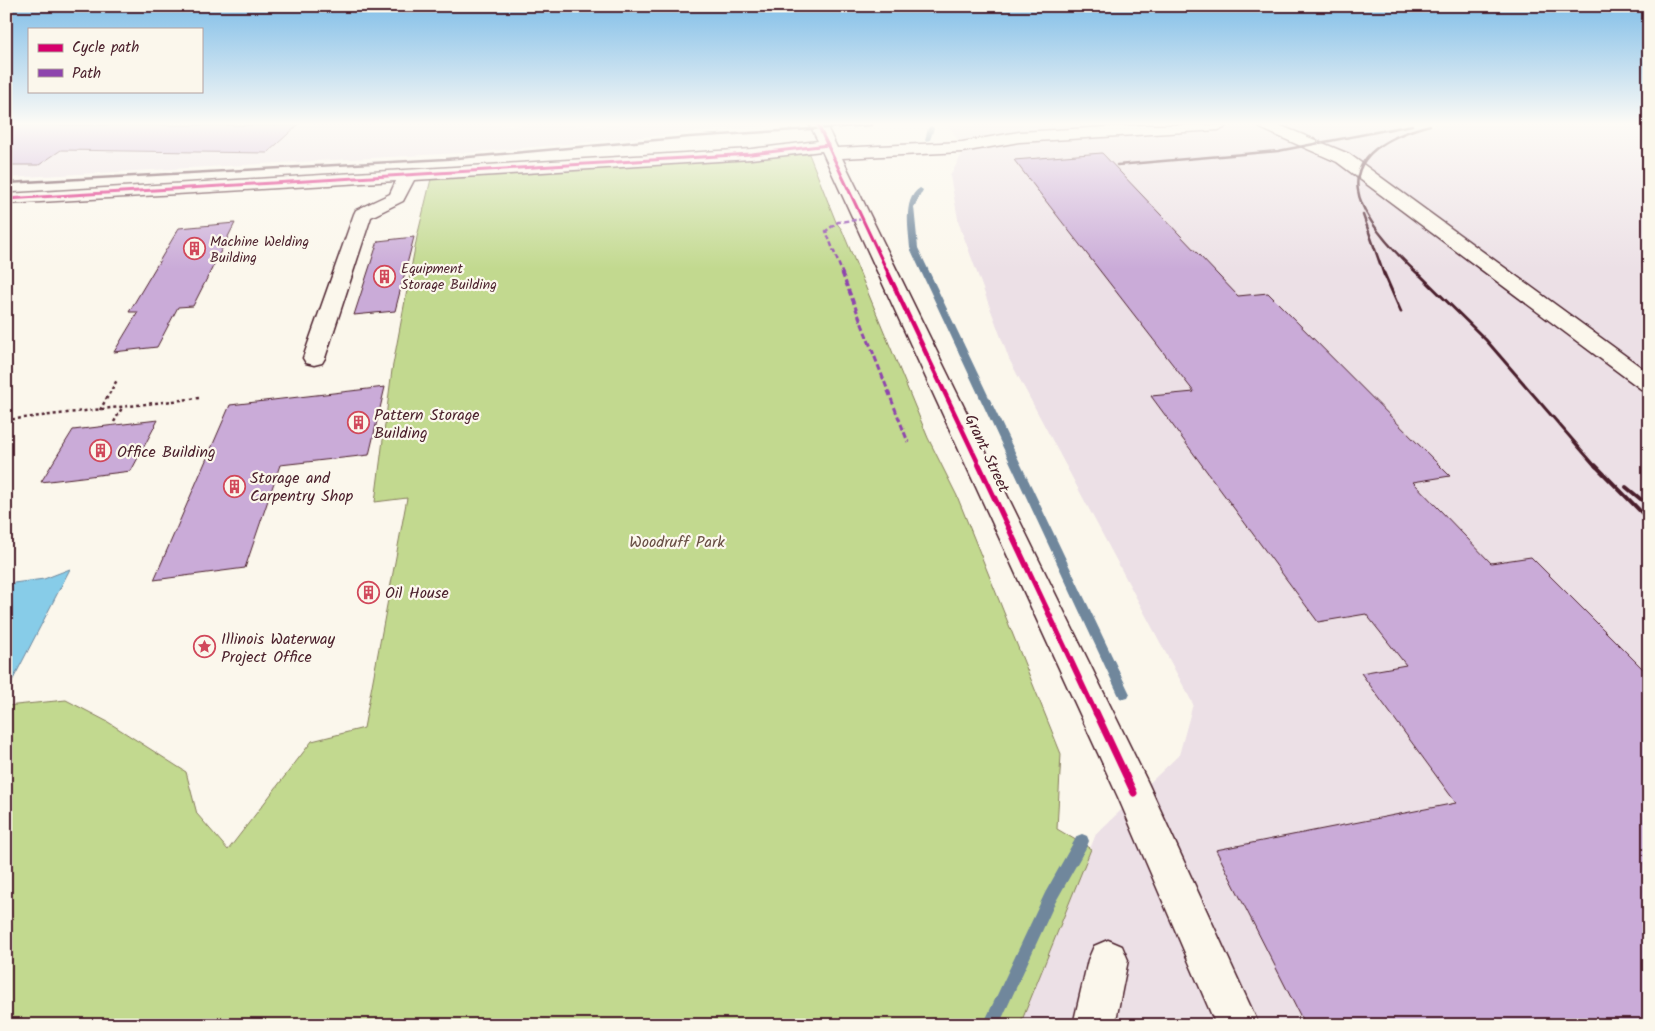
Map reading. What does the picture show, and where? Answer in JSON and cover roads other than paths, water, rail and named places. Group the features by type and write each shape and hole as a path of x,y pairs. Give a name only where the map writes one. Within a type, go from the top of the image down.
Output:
{"street":[{"path":"6,199 439,173"},
{"name":"Grant Street","path":"841,173 1134,793 1238,1025"},
{"path":"1363,173 1649,384"},
{"path":"314,358 363,214 397,196 408,175"},
{"path":"1094,1025 1108,960"}],"water":[{"path":"70,569 6,693 6,584 44,579"}],"waterway":[{"path":"920,190 911,207 914,248 1124,694"},
{"path":"991,1025 1050,898 1082,841"}],"railway":[{"path":"6,183 187,173"},
{"path":"1360,173 1358,189 1364,210 1396,253 1419,275"},
{"path":"1363,215 1384,275"},
{"path":"1384,273 1401,312"},
{"path":"1418,273 1486,340 1596,467"},
{"path":"1595,465 1649,520"},
{"path":"1626,487 1649,506"}],"place":[{"name":"Machine Welding Building","path":"194,249"},
{"name":"Equipment Storage Building","path":"385,276"},
{"name":"Pattern Storage Building","path":"358,423"},
{"name":"Office Building","path":"101,451"},
{"name":"Storage and Carpentry Shop","path":"234,486"},
{"name":"Oil House","path":"369,592"},
{"name":"Illinois Waterway Project Office","path":"205,647"}],"park label":[{"name":"Woodruff Park","path":"677,541"}]}
